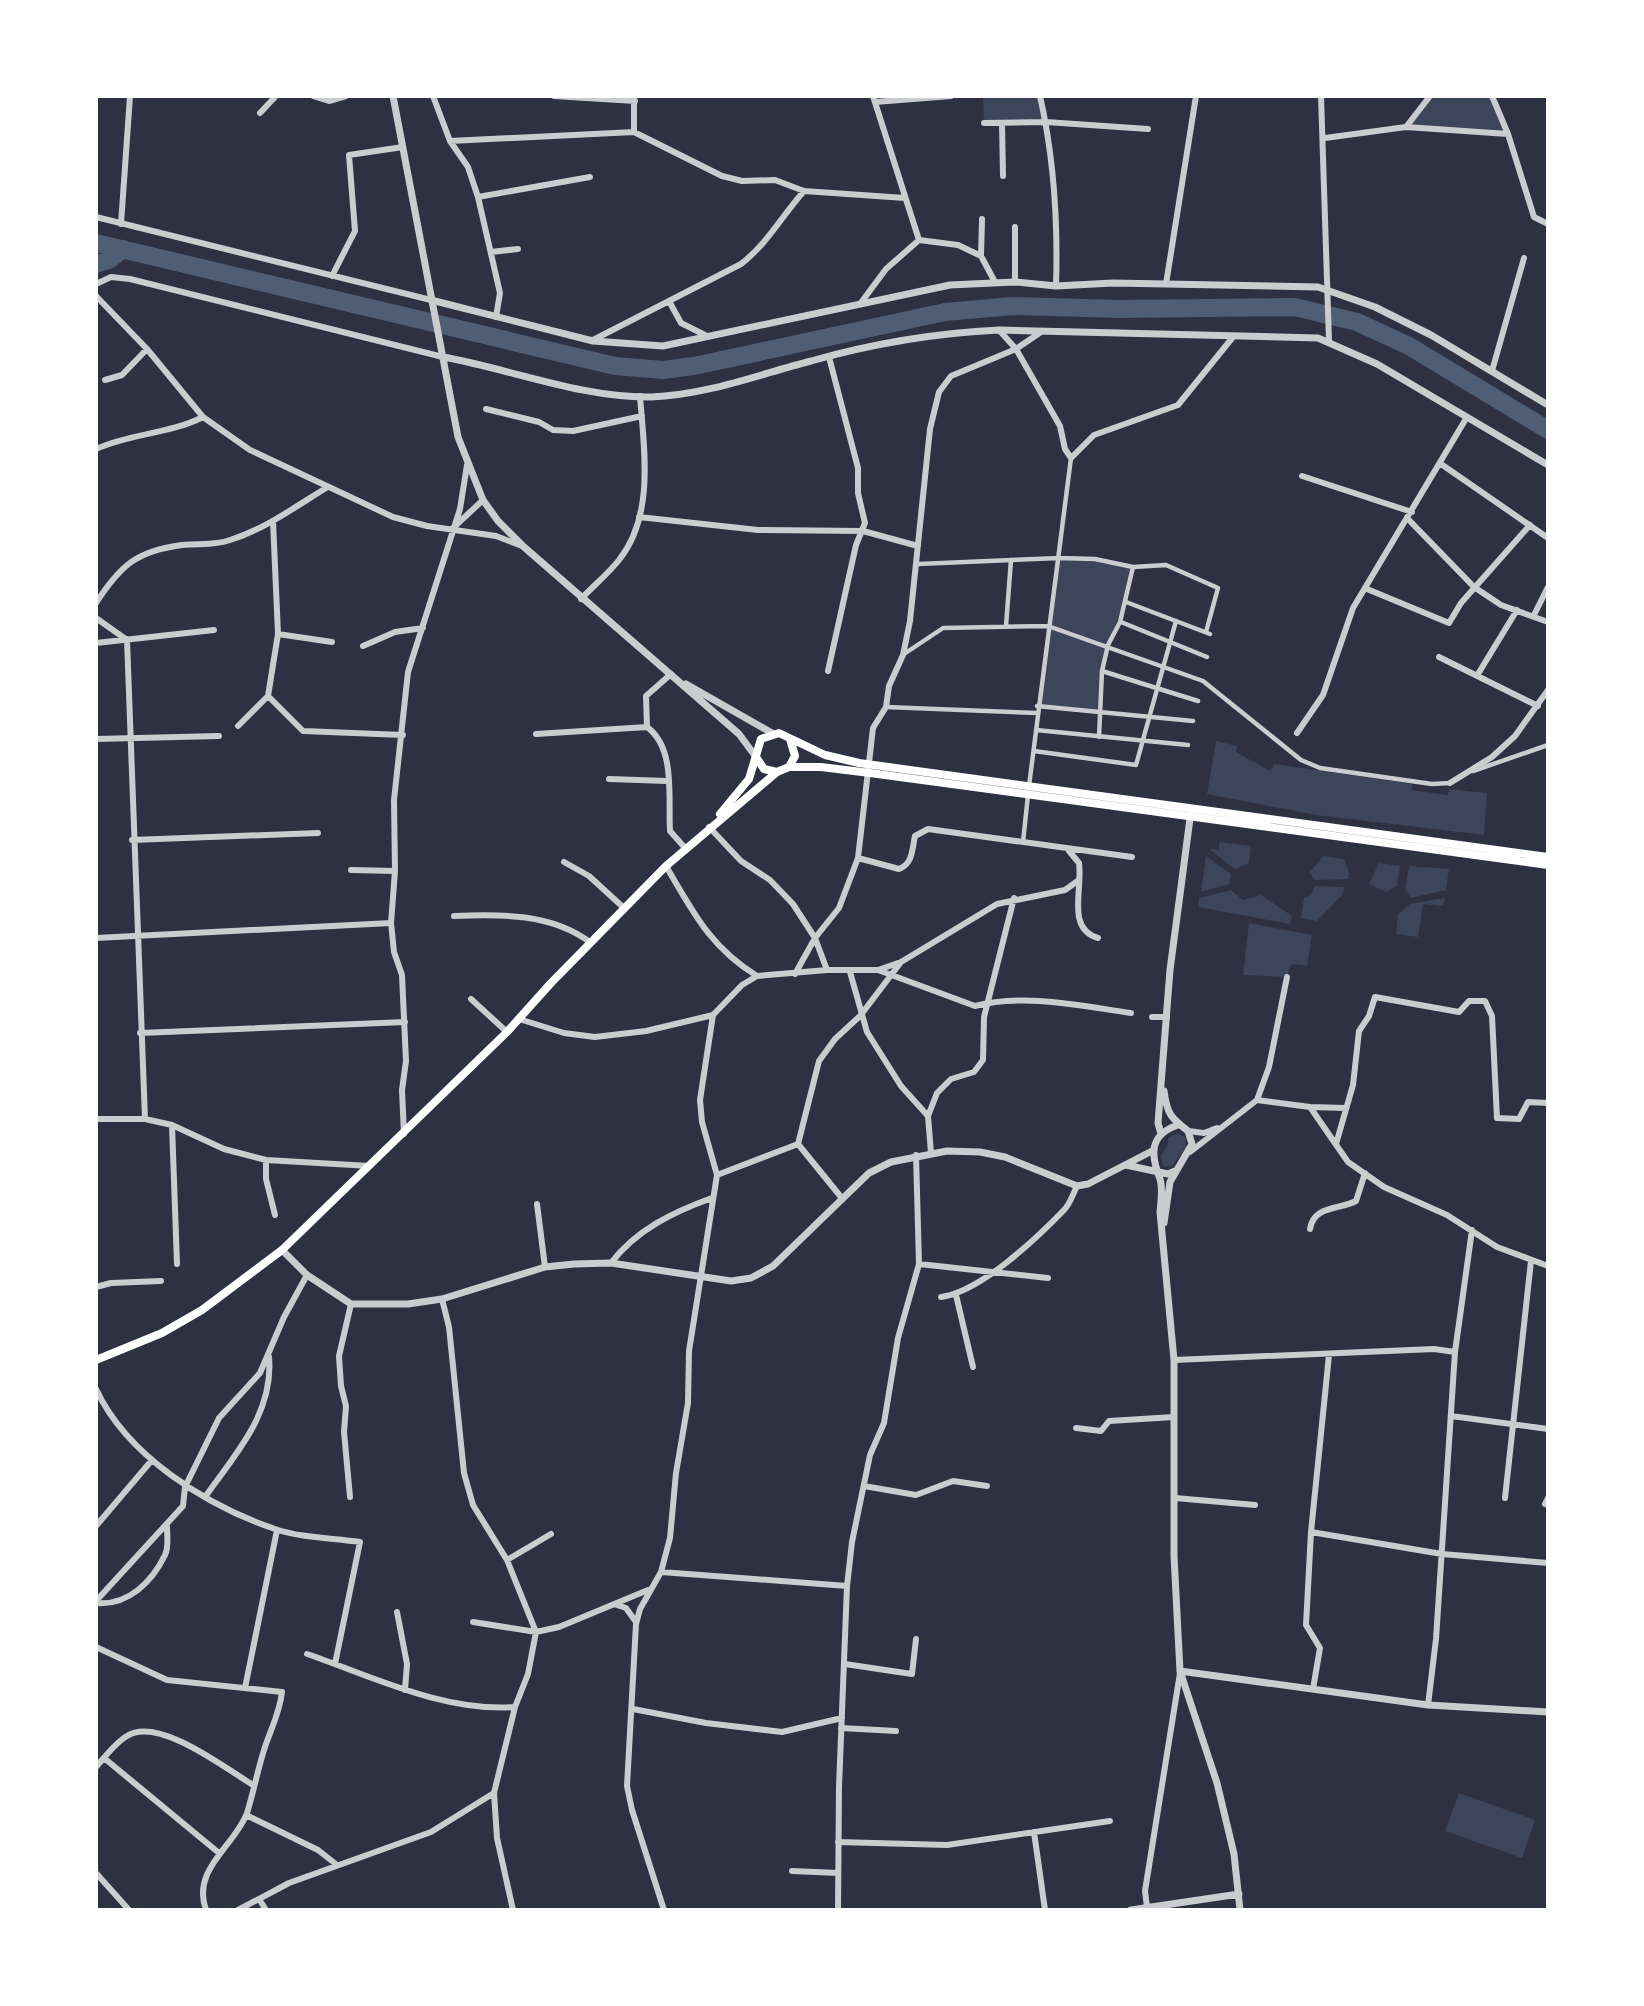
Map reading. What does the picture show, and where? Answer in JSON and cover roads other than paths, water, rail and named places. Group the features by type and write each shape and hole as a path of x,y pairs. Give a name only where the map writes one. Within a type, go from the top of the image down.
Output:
{"main road":[{"path":"709,827 749,779 761,739 772,733 825,755 870,769"},
{"path":"789,767 795,757 790,739"},
{"path":"756,757 764,769 777,772"},
{"path":"96,1360 162,1333 202,1310 282,1250 507,1032 666,866 777,772 789,767 870,769 1029,791 1190,818 1548,865"},
{"path":"1029,791 1192,808 1548,857"}],"street":[{"path":"121,225 130,96"},
{"path":"260,113 276,96"},
{"path":"313,96 329,101 346,96"},
{"path":"393,96 458,437 483,500 498,521 524,547 738,734 756,757"},
{"path":"433,96 450,141 468,167 478,197 500,293 496,317"},
{"path":"554,96 634,99 634,132"},
{"path":"919,240 874,99 951,96"},
{"path":"1040,96 1046,122 1058,240 1056,286"},
{"path":"1166,284 1196,96"},
{"path":"1321,96 1325,138 1329,341"},
{"path":"1406,127 1430,96"},
{"path":"1492,96 1508,134 1534,217 1548,224"},
{"path":"984,123 1046,122 1149,129"},
{"path":"1002,123 1003,176"},
{"path":"1325,138 1406,127 1508,134"},
{"path":"450,141 634,132 722,176 742,181 775,180 804,191 905,198"},
{"path":"332,276 355,231 349,155 403,147"},
{"path":"478,197 590,177"},
{"path":"593,341 741,264 761,248 780,218 804,191"},
{"path":"96,218 593,341 663,345 712,337 950,285 1015,282 1056,286 1166,284 1328,288 1431,335 1547,403"},
{"path":"982,219 981,256 995,282"},
{"path":"1015,227 1015,282"},
{"path":"860,304 886,268 919,240 958,245 981,256"},
{"path":"491,252 518,249"},
{"path":"1492,371 1524,258"},
{"path":"96,284 111,277 142,281 443,357 586,390 640,396 686,394 829,357 947,333 999,330 1318,338 1377,364 1548,465"},
{"path":"96,296 147,349 203,418 250,450 326,488 393,517 496,536 524,547"},
{"path":"668,301 681,323 694,332 712,337"},
{"path":"999,330 1016,349 1060,426 1070,458 1059,558 1037,706 1023,843"},
{"path":"795,974 815,937 839,908 858,858 873,729 886,707 890,686 903,655 918,564 930,429 939,392 951,376 1016,349 1041,332"},
{"path":"1070,458 1094,435 1178,405 1233,337"},
{"path":"104,380 122,375 147,349"},
{"path":"828,671 856,545 865,523 858,493 859,468 829,357"},
{"path":"581,599 620,559 639,517 646,460 640,396"},
{"path":"486,409 539,422 553,430 573,431 642,416"},
{"path":"1297,733 1323,695 1349,617 1467,417"},
{"path":"96,449 125,437 184,427 203,418"},
{"path":"1441,464 1548,538"},
{"path":"404,1134 405,1022 402,975 394,953 391,923 396,871 394,800 408,672 464,492 467,465"},
{"path":"1302,476 1410,516 1474,587 1501,605 1548,622"},
{"path":"96,603 127,562 183,545 205,546 230,540 273,521 326,488"},
{"path":"451,529 483,500"},
{"path":"639,517 758,530 863,531 918,546"},
{"path":"238,726 268,696 278,634 273,521"},
{"path":"1367,589 1449,623 1474,587 1530,525"},
{"path":"918,564 1095,559 1133,567 1166,565 1218,588 1208,633 1126,602"},
{"path":"1006,626 1011,560"},
{"path":"1099,737 1102,671 1108,645 1121,622 1133,567"},
{"path":"1534,615 1548,587"},
{"path":"1478,674 1517,610"},
{"path":"96,618 127,640"},
{"path":"1034,751 1136,765 1176,621"},
{"path":"1121,622 1207,657"},
{"path":"903,655 943,628 1048,626 1108,645 1203,681 1301,760 1320,768 1432,784 1450,783 1500,750 1538,706 1548,690"},
{"path":"363,646 395,632 423,628"},
{"path":"96,643 214,630"},
{"path":"278,634 332,642"},
{"path":"127,640 132,840 139,936 140,1033 145,1119"},
{"path":"1439,657 1538,706"},
{"path":"1102,671 1198,701"},
{"path":"647,727 646,696 671,674"},
{"path":"671,674 772,733"},
{"path":"268,696 303,731 402,734"},
{"path":"1037,706 1193,721"},
{"path":"886,707 1037,713"},
{"path":"536,734 647,727 659,736 666,752 670,831 686,849"},
{"path":"1036,730 1188,745"},
{"path":"96,739 219,736"},
{"path":"1466,773 1548,745"},
{"path":"609,779 667,781"},
{"path":"1147,1907 1145,1891 1180,1671 1174,1556 1174,1360 1163,1237 1162,1194 1160,1180 1154,1169 1154,1150 1161,1133 1158,1124 1170,970 1192,808"},
{"path":"709,827 741,861 770,880 793,904 815,937 827,970"},
{"path":"858,858 899,869 905,867 910,861 915,835 928,829 1132,857"},
{"path":"132,840 318,833"},
{"path":"1067,850 1074,853 1079,863 1078,922 1088,935 1098,938"},
{"path":"564,862 589,876 624,908"},
{"path":"666,866 700,925 736,963 757,975 827,970 878,970 901,962 998,904 1014,898 1065,890 1079,880"},
{"path":"351,870 396,871"},
{"path":"931,1153 928,1116 937,1093 951,1079 979,1068 983,1060 984,1017 990,1002 1014,898"},
{"path":"454,916 490,914 530,918 575,930 591,943"},
{"path":"96,938 391,923"},
{"path":"798,1144 819,1061 835,1039 860,1016 901,962"},
{"path":"878,970 960,1003 975,1006 990,1002 1052,1002 1131,1013"},
{"path":"850,972 860,1016 878,1053 901,1086 928,1116"},
{"path":"664,1910 627,1786 636,1624 649,1590 661,1572 670,1538 676,1473 688,1403 689,1351 717,1175 702,1122 700,1100 713,1015 733,993 757,975"},
{"path":"1163,1237 1167,1194 1175,1171 1190,1152 1257,1100 1269,1067 1287,977"},
{"path":"1336,1144 1353,1085 1359,1031 1369,1016 1375,997 1459,1012 1469,1001 1485,1001 1492,1016 1497,1118 1519,1119 1528,1102 1548,1103"},
{"path":"471,999 507,1032"},
{"path":"519,1019 564,1033 595,1037 646,1031 713,1015"},
{"path":"1152,1017 1167,1017"},
{"path":"140,1033 405,1022"},
{"path":"1162,1084 1166,1107 1178,1125 1188,1131 1204,1133 1222,1125"},
{"path":"1257,1100 1310,1107 1346,1108"},
{"path":"1310,1107 1348,1162 1384,1187 1447,1215 1497,1247 1548,1266"},
{"path":"96,1119 145,1119 173,1125 224,1149 266,1160 371,1166"},
{"path":"173,1125 177,1264"},
{"path":"1161,1133 1178,1125"},
{"path":"1188,1131 1192,1144 1190,1152"},
{"path":"717,1175 798,1144"},
{"path":"798,1144 841,1197"},
{"path":"282,1250 307,1275 351,1304 408,1304 442,1299 545,1267 611,1263 699,1279 730,1281 751,1278 773,1266 841,1197 869,1173 916,1155 980,1152 1005,1157 1077,1186 1088,1184 1122,1164 1154,1150"},
{"path":"838,1910 847,1586 852,1542 870,1455 884,1423 898,1338 919,1264 916,1155"},
{"path":"266,1160 266,1180 275,1215"},
{"path":"1122,1164 1168,1174 1175,1171"},
{"path":"1311,1229 1311,1222 1318,1214 1329,1208 1356,1201 1364,1173"},
{"path":"941,1297 956,1295 995,1272 1065,1209 1077,1186"},
{"path":"611,1263 625,1243 677,1211 712,1198"},
{"path":"537,1204 545,1267"},
{"path":"1428,1705 1442,1554 1455,1352 1472,1230"},
{"path":"1505,1498 1531,1261"},
{"path":"919,1264 1048,1278"},
{"path":"96,1602 167,1527 183,1506 185,1488 219,1418 260,1373 284,1317 307,1275"},
{"path":"96,1287 111,1283 161,1281"},
{"path":"956,1295 973,1367"},
{"path":"442,1299 449,1327 464,1473 473,1505 507,1560 536,1632 528,1674 515,1707 494,1793 497,1838 513,1910"},
{"path":"350,1497 344,1432 346,1406 341,1386 340,1356 351,1304"},
{"path":"1174,1360 1329,1356 1434,1349 1455,1352"},
{"path":"205,1497 264,1409 272,1382 269,1355"},
{"path":"1312,1689 1320,1648 1306,1625 1311,1532 1329,1356"},
{"path":"96,1389 118,1421 152,1460 185,1488 277,1530 360,1542 335,1664"},
{"path":"1451,1416 1548,1429"},
{"path":"1076,1427 1101,1431 1109,1421 1174,1417"},
{"path":"96,1526 152,1460"},
{"path":"864,1486 916,1495 953,1481 987,1486"},
{"path":"1175,1498 1255,1505"},
{"path":"96,1602 108,1604 141,1590 165,1555 167,1527"},
{"path":"246,1688 277,1530"},
{"path":"1311,1532 1442,1554 1548,1563"},
{"path":"507,1560 551,1534"},
{"path":"661,1572 847,1586"},
{"path":"473,1622 536,1632 617,1605 649,1590"},
{"path":"617,1605 626,1608 636,1624"},
{"path":"397,1612 407,1664 405,1690"},
{"path":"845,1664 912,1674 916,1639"},
{"path":"96,1647 167,1679 282,1692 281,1707 253,1785 246,1815 207,1872 204,1890 206,1910"},
{"path":"307,1654 436,1699 515,1707"},
{"path":"1180,1671 1428,1705 1548,1712"},
{"path":"1180,1671 1217,1783 1234,1854 1240,1910"},
{"path":"632,1709 706,1723 782,1732 842,1718"},
{"path":"841,1728 896,1731"},
{"path":"96,1767 127,1736 143,1730 181,1741 253,1785"},
{"path":"104,1758 219,1853"},
{"path":"239,1910 337,1865 431,1832 494,1793"},
{"path":"246,1815 318,1850 337,1865"},
{"path":"838,1842 947,1845 1110,1821"},
{"path":"1034,1832 1045,1910"},
{"path":"792,1871 838,1873"},
{"path":"96,1873 129,1910"},
{"path":"1131,1910 1239,1894"},
{"path":"259,1899 266,1910"}],"waterway":[{"path":"96,243 615,366 663,370 694,366 945,312 1013,306 1119,309 1295,307 1357,322 1409,346 1548,430"},
{"path":"96,264 109,260 123,249"}]}
